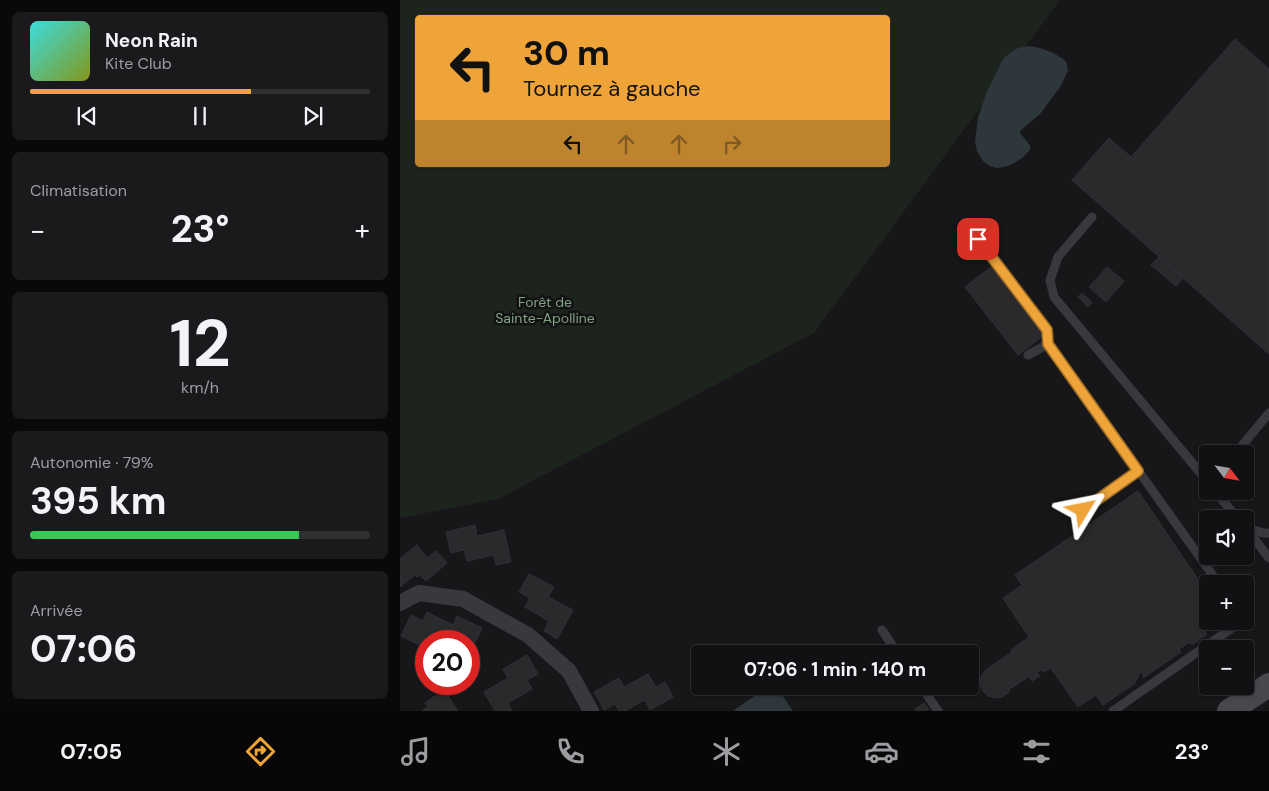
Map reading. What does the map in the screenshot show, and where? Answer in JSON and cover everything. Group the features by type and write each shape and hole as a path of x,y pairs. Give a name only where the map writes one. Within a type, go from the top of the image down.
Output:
{"main road":[{"path":"1229,711 1269,686"}],"street":[{"path":"400,603 419,593 463,599 528,635 569,671 590,711"}],"lane":[{"path":"1092,218 1058,257 1050,280 1054,297 1199,471"},
{"path":"978,239 1047,330 1048,344 1213,575"},
{"path":"1028,355 1048,344"},
{"path":"1242,445 1269,413"},
{"path":"1083,510 1138,471"},
{"path":"1222,500 1231,510"},
{"path":"1254,530 1269,533"},
{"path":"1254,538 1269,558"},
{"path":"882,630 892,645"},
{"path":"1113,711 1229,630"},
{"path":"927,695 938,711"}],"green space":[{"name":"Forêt de Sainte-Apolline","path":"400,0 1060,0 814,333 498,499 400,518"}],"shaded area":[{"path":"1030,46 1049,51 1062,58 1066,61 1068,70 1061,86 1040,114 1020,131 1030,145 1030,150 1022,158 1005,167 997,168 990,166 983,161 977,151 975,142 978,117 987,92 1003,59 1018,48"},
{"path":"756,695 782,695 793,711 735,711"}],"building":[{"path":"1235,39 1269,69 1269,354 1072,180 1109,138 1131,157"},
{"path":"1159,257 1183,278 1176,286 1151,265"},
{"path":"991,267 1044,335 1018,355 965,287"},
{"path":"1107,267 1124,281 1106,302 1089,287"},
{"path":"1082,293 1092,302 1088,307 1078,297"},
{"path":"1138,491 1199,581 1199,630 1208,630 1205,632 1207,634 1192,645 1190,642 1179,649 1181,652 1143,678 1144,676 1141,671 1134,684 1103,705 1096,695 1078,707 1051,668 1044,672 1042,669 1037,673 1040,676 1032,681 1029,676 1011,687 1008,693 1002,697 988,696 981,686 980,680 982,675 987,669 1012,652 1011,650 1029,637 1003,598 1022,585 1015,575"},
{"path":"475,525 477,536 504,530 511,562 496,565 494,555 467,561 464,550 451,553 446,532"},
{"path":"417,545 427,558 436,551 447,563 426,581 420,575 417,577 415,575 400,587 400,559"},
{"path":"529,574 554,587 548,597 573,610 557,639 544,631 549,621 525,607 530,598 519,592"},
{"path":"427,612 453,625 457,616 482,628 480,632 480,630 415,630 415,643 401,636 411,615 423,621"},
{"path":"527,655 538,674 527,680 532,689 508,703 512,711 495,711 484,692 508,678 503,669"},
{"path":"648,674 656,687 665,682 673,697 650,710 645,700 625,711 619,711 615,704 604,710 594,692 619,678 624,687"},
{"path":"437,695 447,695 458,711 422,711 428,707 425,703"},
{"path":"924,703 929,709 917,711 915,709"}],"route":[{"path":"978,239 1047,330 1048,344 1138,471 1083,510"}]}
